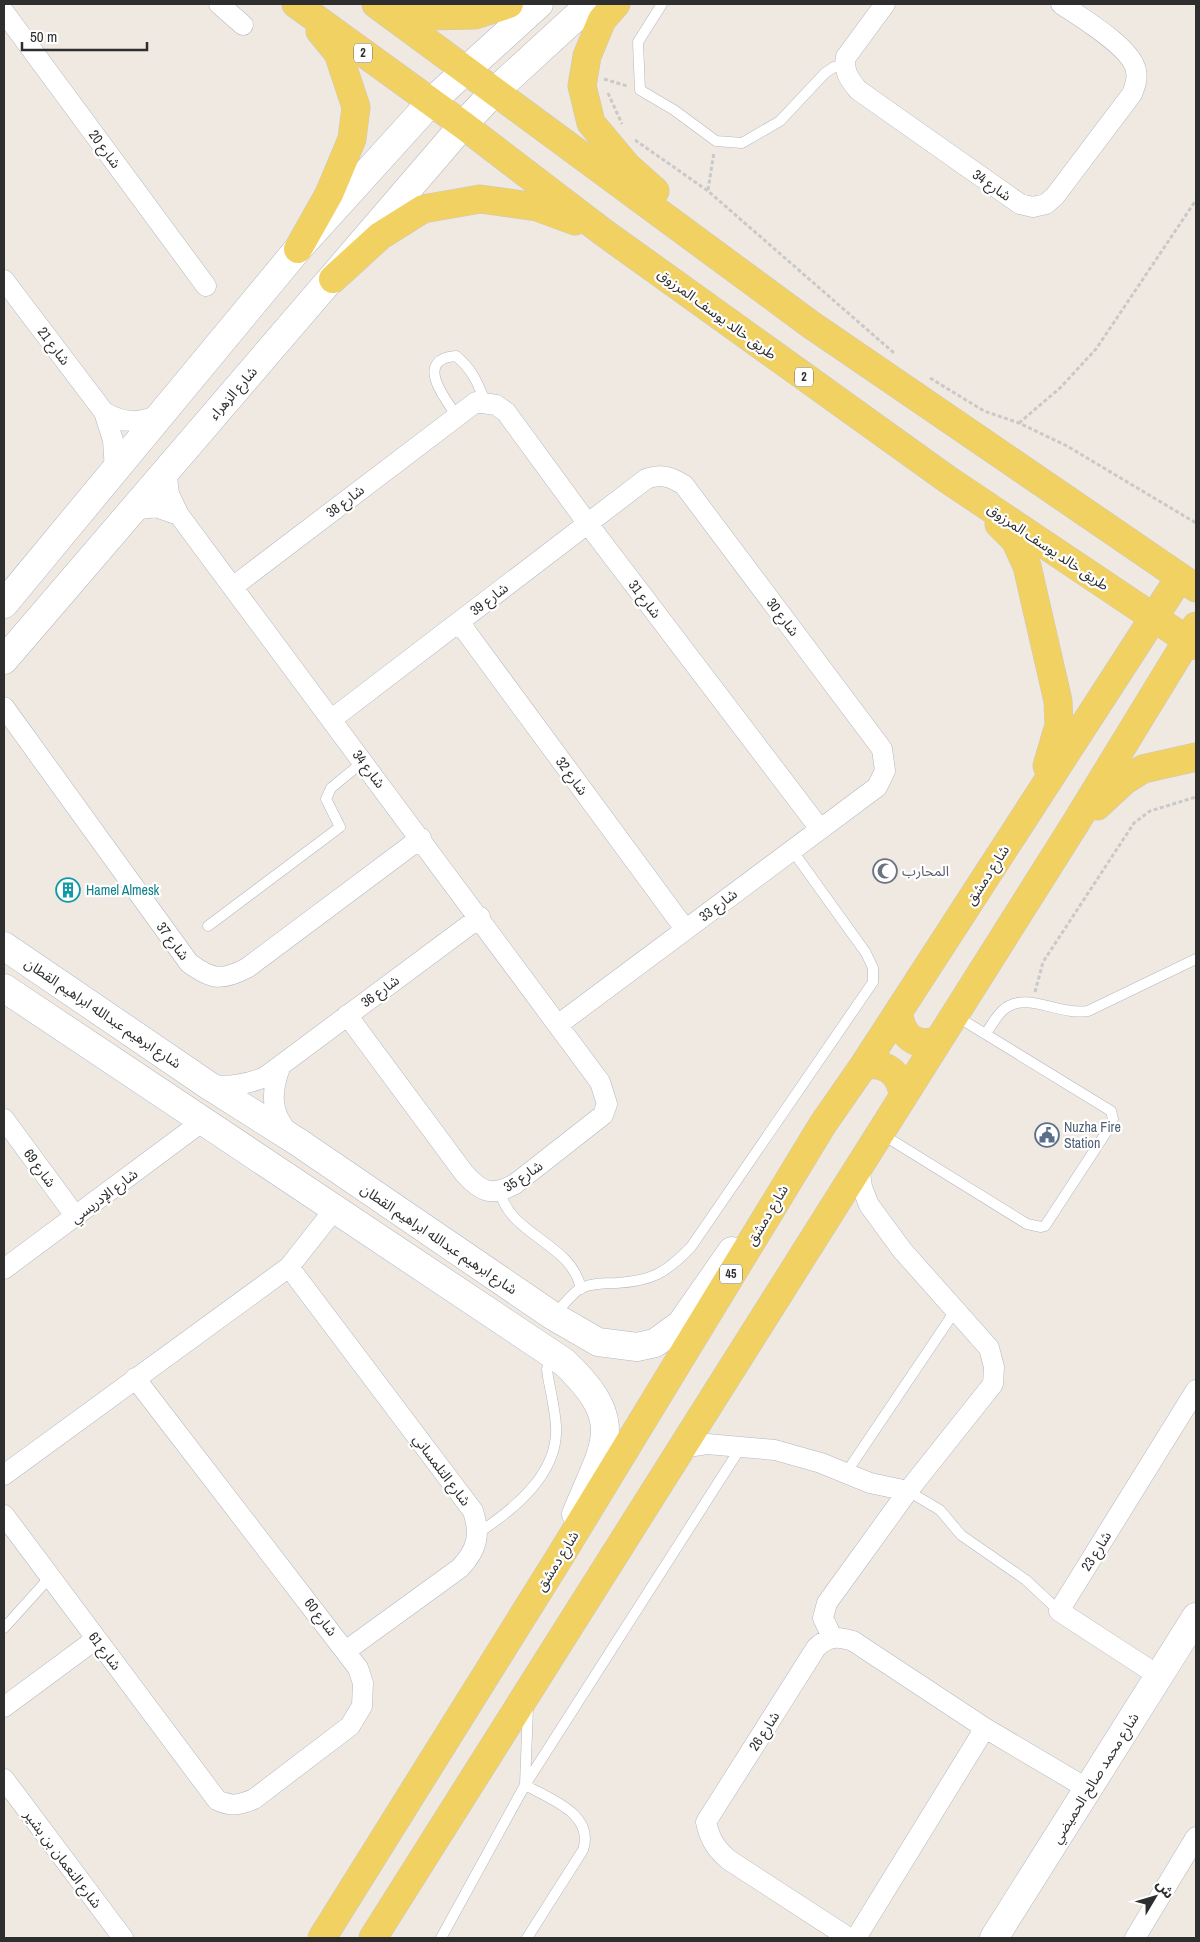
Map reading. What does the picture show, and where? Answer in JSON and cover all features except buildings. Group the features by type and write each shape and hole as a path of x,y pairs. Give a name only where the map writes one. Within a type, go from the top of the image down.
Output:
{"main road":[{"path":"376,4 810,324 1188,583"},
{"path":"396,4 424,16 475,15 509,4"},
{"path":"616,4 602,20 587,56 582,86 592,123 627,166 810,324"},
{"path":"298,249 329,194 352,139 356,107 338,53 299,6"},
{"name":"طريق خالد يوسف المرزوق","path":"299,6 463,125 603,232 947,479 1154,618 1193,637"},
{"path":"333,279 380,236 423,209 480,198 537,207 603,232"},
{"path":"947,479 1010,533 1019,547 1027,566 1048,652 1059,713 1057,735 1036,799"},
{"name":"شارع دمشق","path":"322,1938 559,1558 823,1124 899,1012 1154,618 1188,583"},
{"path":"373,1938 1193,637"},
{"path":"1075,824 1137,773 1150,766 1196,757"},
{"path":"899,1012 901,1028 909,1038 924,1044 938,1040"},
{"path":"864,1065 873,1064 891,1070 898,1077 903,1095"}],"street":[{"path":"219,4 243,25"},
{"path":"5,603 298,249 431,102 464,70 540,4"},
{"name":"شارع الزهراء","path":"4,660 131,510 333,279 463,125 494,92 590,4"},
{"path":"844,67 851,48 885,4"},
{"name":"شارع 34","path":"844,67 858,90 1020,204 1033,207 1046,204 1063,188 1132,94 1136,81 1136,69 1132,59 1122,49 1061,4"},
{"name":"شارع 20","path":"4,12 206,286"},
{"name":"شارع 21","path":"4,280 104,412 113,440 115,470"},
{"path":"456,416 476,402 485,402"},
{"name":"شارع 31","path":"485,402 506,412 588,524 820,829"},
{"path":"104,412 118,420 133,422 148,420 162,413"},
{"name":"شارع 38","path":"234,586 456,416"},
{"name":"شارع 34","path":"166,470 169,494 180,515 558,1024"},
{"name":"شارع 30","path":"646,479 655,475 664,476 684,485 882,749 885,760 883,780 877,787"},
{"name":"شارع 39","path":"332,719 646,479"},
{"path":"131,510 156,507 180,515"},
{"path":"39,561 39,569 46,582 53,586 68,584"},
{"path":"5,603 22,598 29,601 37,614 36,623"},
{"name":"شارع 32","path":"459,622 685,930"},
{"name":"شارع 37","path":"6,712 189,962 203,974 217,977 230,976 247,968 421,838"},
{"name":"شارع 33","path":"558,1024 877,787"},
{"name":"شارع 36","path":"208,1085 228,1087 247,1085 265,1077 480,917"},
{"name":"شارع ابرهيم عبدالله ابراهيم القطان","path":"4,946 208,1085 298,1142 456,1252 561,1322 598,1342 637,1347 655,1343 681,1324 823,1124"},
{"path":"36,1010 52,1009 58,1003 59,987 54,980"},
{"path":"4,988 552,1354 580,1377 593,1394 605,1415 606,1441 559,1558"},
{"path":"81,1040 74,1025 75,1018 80,1011 87,1008 96,1008"},
{"name":"شارع 35","path":"347,1015 464,1173 475,1185 500,1192 515,1184 604,1115 607,1104 600,1082 558,1024"},
{"path":"281,1065 273,1086 274,1107 282,1127 298,1142"},
{"name":"شارع 69","path":"4,1119 76,1217"},
{"name":"شارع الإدريسي","path":"4,1269 203,1121"},
{"path":"859,1166 862,1187 869,1204 902,1250 989,1348 994,1367 993,1384 908,1491 827,1603 823,1618 832,1637 840,1636 853,1641 985,1728 1088,1789"},
{"path":"4,1475 289,1267 334,1210"},
{"path":"440,1281 455,1278 460,1273 461,1258 456,1252"},
{"name":"شارع التلمساني","path":"289,1267 473,1511 478,1533"},
{"path":"474,1302 468,1288 469,1282 479,1273 488,1273"},
{"path":"552,1354 560,1356 567,1354 573,1349 576,1341 561,1322"},
{"name":"شارع 60","path":"136,1378 347,1650 358,1668 363,1683 362,1706 350,1726 254,1799 238,1805 227,1805 217,1800 206,1788"},
{"name":"شارع 23","path":"1059,1611 1196,1390"},
{"path":"681,1448 707,1444 775,1450 821,1463 870,1483 908,1491"},
{"name":"شارع 61","path":"4,1515 206,1788"},
{"path":"347,1650 460,1568 471,1556 478,1540 478,1533"},
{"path":"1059,1611 1159,1676"},
{"name":"شارع محمد صالح الحميضي","path":"994,1938 1196,1617"},
{"name":"شارع 26","path":"832,1637 816,1648 706,1822 709,1836 716,1849 729,1860 849,1938"},
{"path":"4,1707 96,1639"},
{"path":"856,1938 985,1728"},
{"name":"شارع النعمان بن بشير","path":"4,1779 123,1938"},
{"path":"1135,1938 1196,1837"}],"lane":[{"path":"662,4 638,42 640,90 674,110 716,141 742,143 780,121 825,73 834,67 844,67"},
{"path":"456,416 443,397 435,379 434,370 437,362 446,357 456,356 468,366 478,383 485,402"},
{"path":"208,926 340,827 326,799 331,788 364,761"},
{"path":"561,1322 581,1289 599,1284 636,1282 655,1277 678,1261 691,1247 872,982 873,968 866,953 792,850"},
{"path":"986,1033 1001,1012 1010,1005 1020,1002 1033,1002 1069,1012 1088,1011 1196,959"},
{"path":"879,1133 1027,1224 1041,1228 1045,1226 1111,1124 1113,1114 986,1033 953,1015"},
{"path":"500,1192 504,1206 512,1216 562,1256 574,1269 581,1289"},
{"path":"846,1473 955,1311"},
{"path":"478,1533 520,1502 549,1462 554,1445 556,1427 547,1369 552,1354"},
{"path":"443,1938 525,1785 741,1446"},
{"path":"908,1491 940,1510 962,1535 1026,1580 1059,1611"},
{"path":"4,1628 50,1577"},
{"path":"525,1785 528,1691"},
{"path":"525,1785 573,1813 582,1823 586,1836 583,1850 527,1938"}],"path":[{"path":"623,126 608,94 604,79 640,90"},
{"path":"634,140 708,191 901,359"},
{"path":"708,191 716,141"},
{"path":"1019,423 1060,388 1096,349 1196,200"},
{"path":"926,375 984,411 1019,423 1066,446 1196,523"},
{"path":"1033,1002 1043,962 1134,822 1150,811 1196,797"}],"place":[{"name":"المحارب","path":"885,871"},
{"name":"Hamel Almesk","path":"68,890"},
{"name":"Nuzha Fire Station","path":"1047,1135"}]}
